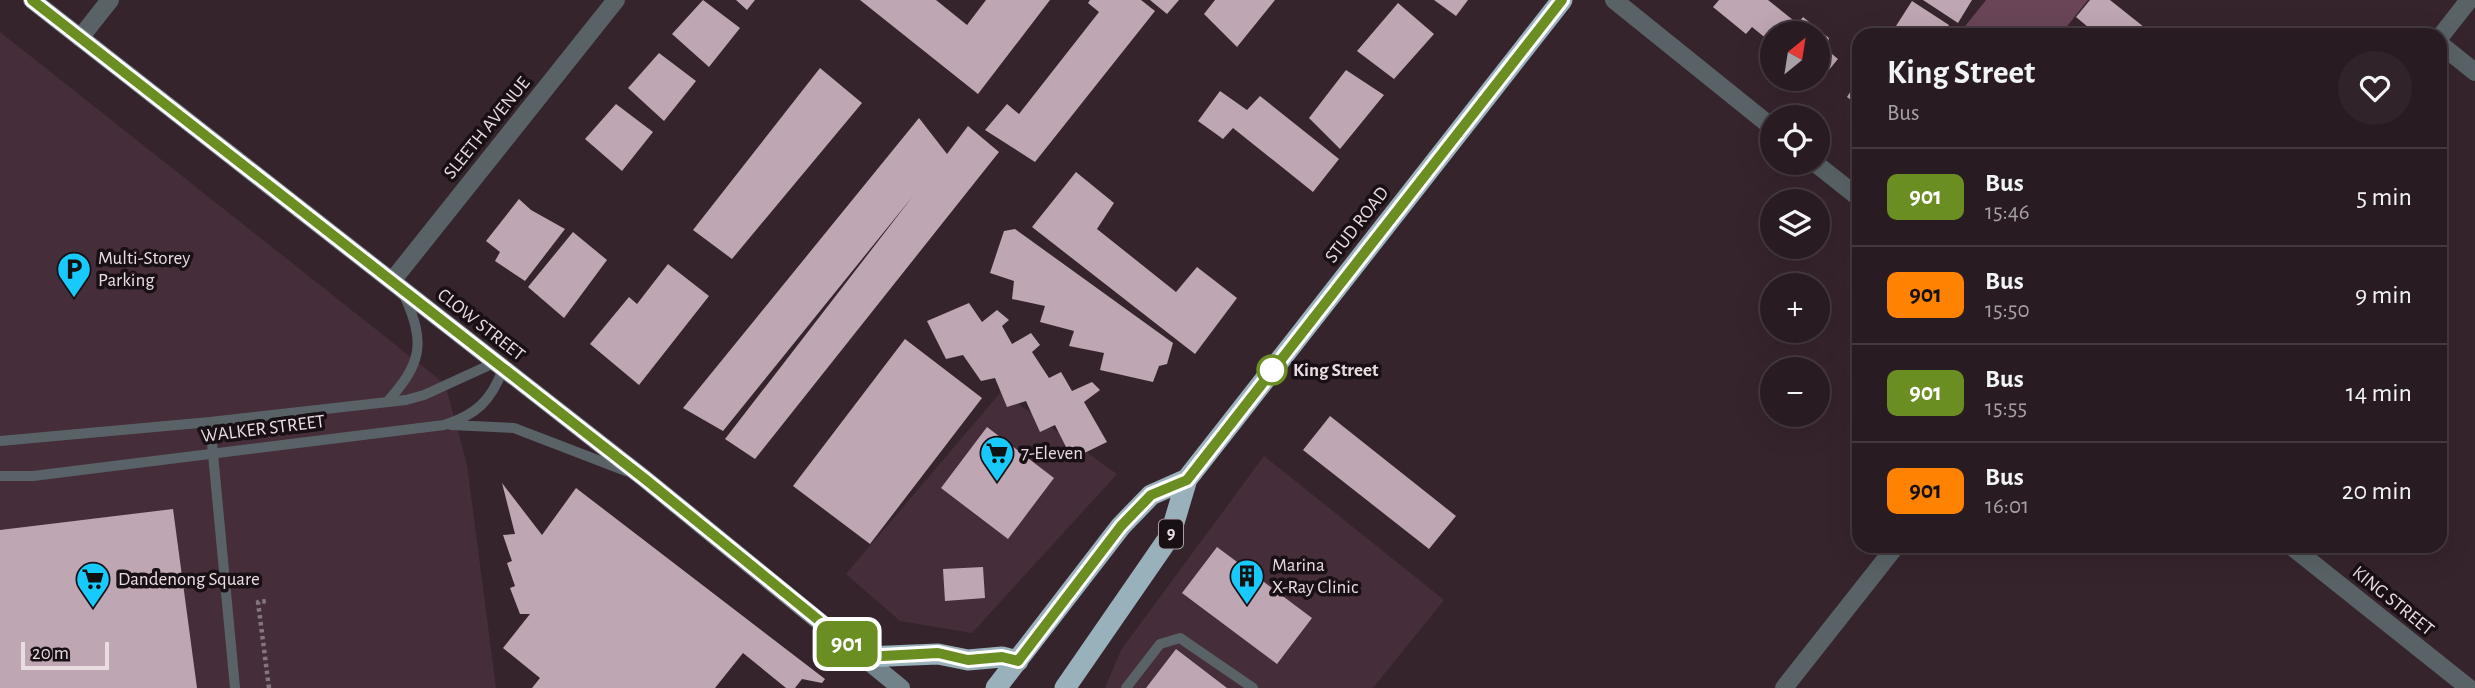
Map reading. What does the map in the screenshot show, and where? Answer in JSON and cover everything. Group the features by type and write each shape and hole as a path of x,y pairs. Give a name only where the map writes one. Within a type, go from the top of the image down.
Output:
{"highway":[{"name":"STUD ROAD","path":"1065,688 1170,536 1187,480 1562,0"},
{"name":"STUD ROAD","path":"996,688 1121,526 1151,495 1187,480"},
{"path":"864,657 938,653 968,660 1002,657 1018,661"}],"main road":[{"name":"CLOW STREET","path":"32,0 645,479 901,688"}],"street":[{"path":"80,38 110,0"},
{"name":"SLEETH AVENUE","path":"397,285 616,0"},
{"path":"1614,0 1760,118"},
{"path":"2447,28 2469,0"},
{"path":"2447,50 2475,72"},
{"path":"1830,175 1852,192"},
{"path":"1784,688 1890,553"},
{"name":"KING STREET","path":"2300,553 2469,688"}],"lane":[{"path":"387,402 409,377 417,357 415,321 397,285"},
{"name":"WALKER STREET","path":"0,441 210,422 387,402 424,395 499,366"},
{"name":"WALKER STREET","path":"0,476 33,476 444,425 474,413 483,406 494,391 499,366"},
{"path":"210,422 235,688"},
{"path":"444,425 514,428 545,437 645,479"},
{"path":"1126,688 1160,645 1180,638 1253,688"}],"path":[{"path":"269,601 258,602 269,688"}],"shaded area":[{"path":"1986,0 2088,0 2066,28 1964,28"},
{"path":"0,32 445,384 467,465 496,688 0,688"},
{"path":"1001,392 1117,474 972,633 900,621 846,574"},
{"path":"1264,456 1444,600 1373,688 1105,688 1121,650"}],"building":[{"path":"703,0 740,28 709,67 672,34"},
{"path":"736,0 755,0 747,10"},
{"path":"860,0 936,0 967,25 986,0 1050,0 978,94"},
{"path":"1090,0 1141,0 1155,11 1035,162 985,130 1007,104 1019,114 1099,12 1088,3"},
{"path":"1150,0 1179,0 1167,14"},
{"path":"1215,0 1275,0 1237,47 1204,14"},
{"path":"1434,0 1468,0 1456,16"},
{"path":"1719,0 1768,0 1796,21 1760,21 1760,33 1752,27 1746,34 1713,7"},
{"path":"1923,0 1972,0 1958,23"},
{"path":"2090,0 2110,0 2145,28 2087,28 2076,17"},
{"path":"1912,1 1949,25 1947,28 1896,26"},
{"path":"1398,3 1434,34 1394,79 1357,51"},
{"path":"1830,52 1838,59 1830,69"},
{"path":"659,53 696,81 664,121 628,88"},
{"path":"820,68 862,103 732,259 693,230"},
{"path":"1346,70 1384,95 1340,149 1309,118"},
{"path":"1220,91 1247,110 1260,96 1339,159 1313,192 1233,128 1223,139 1198,121"},
{"path":"616,104 653,132 622,171 585,139"},
{"path":"919,118 947,154 968,126 999,152 755,459 725,439 913,196 723,431 683,408"},
{"path":"1076,172 1114,203 1097,229 1176,292 1197,267 1237,298 1195,354 1032,227"},
{"path":"519,199 531,210 565,229 525,281 495,261 500,252 486,241"},
{"path":"1015,229 1173,343 1167,364 1159,366 1153,382 1100,370 1104,353 1069,346 1074,331 1040,322 1045,306 1012,299 1014,281 990,273 1004,231"},
{"path":"573,232 607,260 564,318 528,287"},
{"path":"668,264 709,296 639,385 590,344 629,297 637,304"},
{"path":"969,303 982,322 997,310 1009,320 1002,326 1012,344 1031,333 1040,345 1032,352 1049,378 1061,372 1072,391 1092,382 1100,390 1084,402 1107,442 1072,459 1055,425 1040,432 1026,401 1007,407 995,378 981,381 963,355 946,359 927,321"},
{"path":"905,339 982,398 870,544 793,486"},
{"path":"1330,416 1456,516 1429,549 1303,450"},
{"name":"7-Eleven","path":"987,427 1054,478 1008,539 941,488"},
{"path":"502,483 542,535 576,488 825,679 822,683 802,679 795,688 786,688 743,653 715,688 532,688 540,678 503,648 530,614 520,614 510,588 515,586 507,563 512,561 503,535 515,534"},
{"name":"Dandenong Square","path":"173,509 197,688 0,688 0,530"},
{"name":"Marina X-Ray Clinic","path":"1217,547 1312,618 1277,664 1182,593"},
{"path":"983,567 985,598 945,601 943,569"},
{"path":"1176,649 1227,688 1146,688"}],"bus line":[{"name":"901","path":"32,0 645,479 864,657 938,653 968,660 1002,657 1018,661 1121,526 1151,495 1187,480 1562,0"}],"place":[{"name":"Multi-Storey Parking","path":"74,299"},
{"name":"King Street","path":"1272,370"},
{"name":"7-Eleven","path":"997,483"},
{"name":"Marina X-Ray Clinic","path":"1247,606"},
{"name":"Dandenong Square","path":"93,609"}]}
